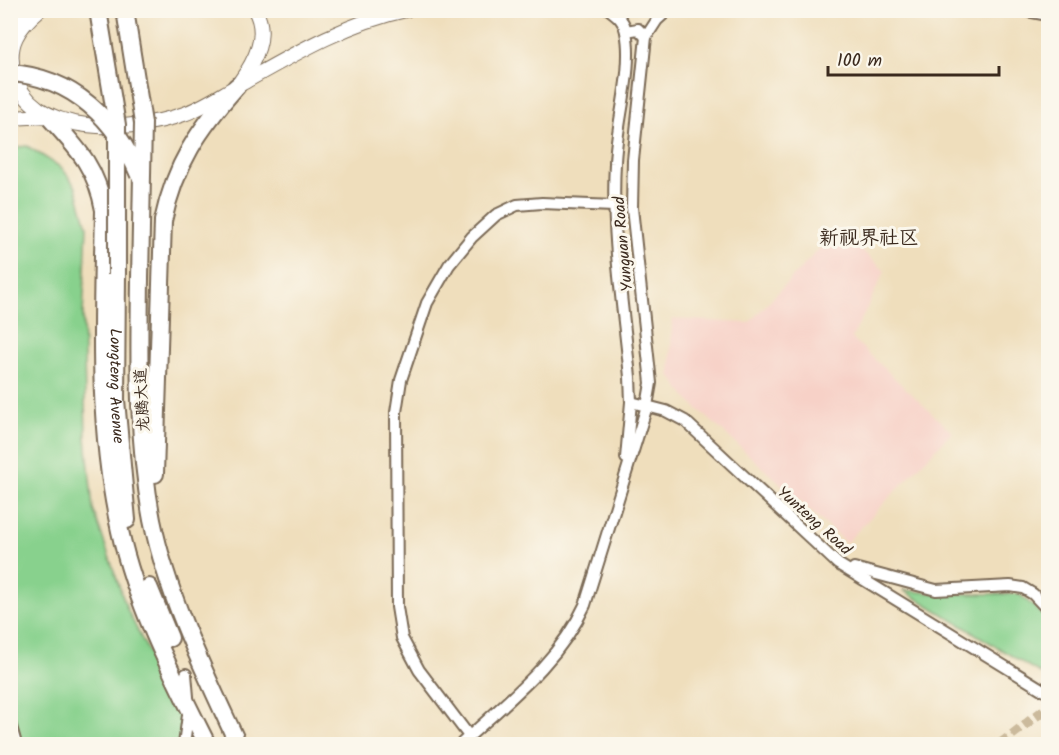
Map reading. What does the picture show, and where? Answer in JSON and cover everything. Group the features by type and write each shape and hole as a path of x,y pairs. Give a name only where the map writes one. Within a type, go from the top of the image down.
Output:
{"highway":[{"name":"Longteng Avenue","path":"98,10 117,125 116,399 128,526 156,608 218,744"},
{"path":"125,10 143,123 142,181"},
{"path":"10,73 44,78 72,91 99,111 129,151 142,181"},
{"path":"237,86 207,120 181,162 170,189 163,221 152,520 176,602 238,744"},
{"path":"48,116 85,159 100,188 104,210 101,371 108,474 120,533 146,614 207,744"},
{"name":"龙腾大道","path":"142,181 138,402 152,520"}],"main road":[{"path":"39,10 20,22 11,46 11,62 16,83 30,102 48,116"},
{"path":"237,86 254,62 261,38 255,10"},
{"path":"10,118 48,116 73,123 126,126 184,114 331,35 366,21 406,10"}],"street":[{"path":"610,10 620,19 627,31 638,29 646,37 668,10"},
{"path":"875,10 1027,11 1048,15"},
{"name":"Yunguan Road","path":"624,480 631,402 614,206 615,161 627,63 627,31"},
{"name":"Yunguan Road","path":"461,744 553,657 573,632 585,605 647,406 651,383 632,208 633,160 646,37"},
{"path":"469,736 418,670 402,638 400,628 397,607 396,412 401,380 427,303 449,266 472,237 496,215 517,205 542,203 614,206"},
{"name":"Yunteng Road","path":"631,402 666,411 685,421 838,564 1048,693"},
{"path":"838,564 936,590 1010,586 1023,588 1033,594 1048,610"},
{"path":"184,744 189,708 186,674"},
{"path":"10,723 13,738"}],"shaded area":[{"path":"838,229 885,271 852,338 952,432 846,543 688,400 670,375 672,319 749,323"}],"green space":[{"path":"27,146 62,168 76,187 87,226 83,316 86,438 93,509 127,609 194,744 11,744 10,148"},
{"path":"903,590 941,594 1019,594 1048,619 1048,678"}],"tunnel":[{"path":"1000,744 1048,707"}],"district":[{"name":"新视界社区","path":"869,237"}]}
